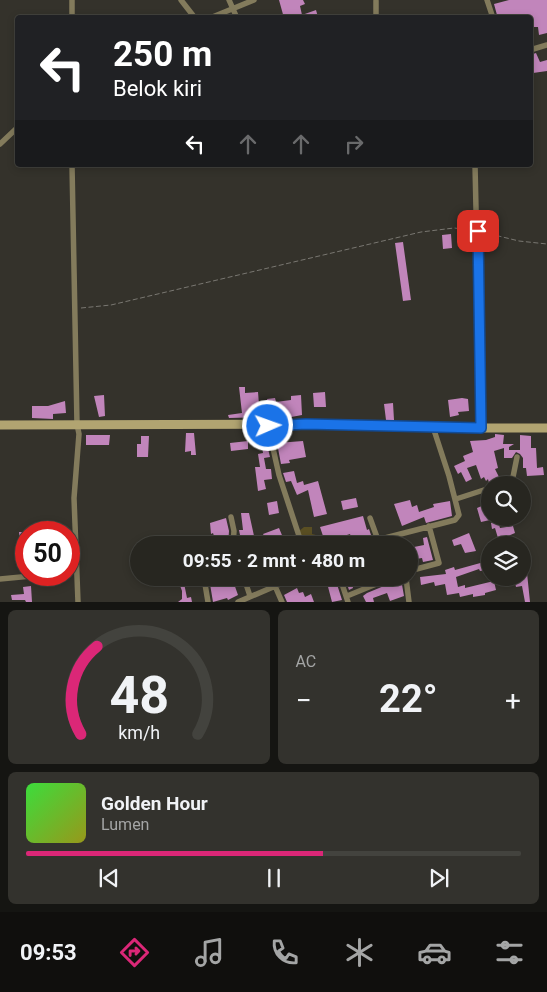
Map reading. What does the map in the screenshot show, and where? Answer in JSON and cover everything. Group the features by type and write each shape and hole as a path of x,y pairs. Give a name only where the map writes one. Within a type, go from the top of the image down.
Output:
{"main road":[{"path":"0,425 268,426 306,424 433,428 547,428"}],"street":[{"path":"72,0 72,15"},
{"path":"181,0 193,15"},
{"path":"229,0 236,15"},
{"path":"217,15 254,0"},
{"path":"487,0 492,15"},
{"path":"376,1 376,15"},
{"path":"533,49 547,45"},
{"path":"0,142 15,130"},
{"path":"72,167 77,424 79,434 74,498 74,521"},
{"path":"475,167 481,428"},
{"path":"268,426 279,474 299,536"},
{"path":"393,536 458,518 460,511 433,428"},
{"path":"513,476 517,457"},
{"path":"456,498 481,491"},
{"path":"231,517 234,536"},
{"path":"370,518 377,536"},
{"path":"418,569 439,563 429,526"},
{"path":"0,579 15,578"},
{"path":"77,586 78,602"},
{"path":"205,586 208,602"},
{"path":"247,586 250,596"},
{"path":"238,602 275,586 282,602"},
{"path":"343,586 347,599 374,586"},
{"path":"407,586 409,602"}],"path":[{"path":"74,309 111,304 421,232 454,228 478,231 519,241 547,244"}],"shaded area":[{"path":"304,527 312,527 312,534 320,536 301,536 299,531"},
{"path":"346,532 347,536 328,536"}],"building":[{"path":"279,0 303,0 305,4 300,6 302,15 283,15"},
{"path":"509,0 547,0 547,33 539,35 538,27 533,27 533,15 497,15 494,4"},
{"path":"316,10 317,15 302,15"},
{"path":"536,53 540,62 547,60 547,71 533,73 533,54"},
{"path":"451,234 452,248 443,249 442,235"},
{"path":"403,242 411,300 403,301 395,243"},
{"path":"239,387 245,387 245,393 258,392 260,417 229,418 228,415 242,413"},
{"path":"325,392 326,407 314,407 313,393"},
{"path":"104,395 105,416 99,417 94,396"},
{"path":"301,395 302,415 286,418 278,418 278,415 269,416 267,399 275,398 276,402 291,400 291,396"},
{"path":"468,399 469,411 458,412 459,415 450,417 448,400"},
{"path":"65,401 66,413 53,414 53,419 32,418 32,406 48,406"},
{"path":"393,403 394,420 386,420 384,404"},
{"path":"186,433 194,433 196,455 191,455 191,451 185,452"},
{"path":"495,434 504,435 503,444 514,444 509,447 509,450 520,450 520,435 531,436 531,448 536,448 537,468 543,467 544,475 527,476 526,468 523,468 523,458 520,454 516,452 512,458 504,458 504,448 494,451 498,468 495,469 498,476 481,476 481,479 476,465 467,468 472,479 466,482 461,472 458,474 454,466 465,461 463,456 473,452 470,441 486,440 495,437"},
{"path":"86,435 110,435 109,445 86,445"},
{"path":"141,436 149,436 148,457 137,457 137,444 141,444"},
{"path":"261,436 265,436 270,457 264,458 266,469 271,469 272,479 264,480 266,489 258,491 255,467 260,467 258,454 263,453"},
{"path":"248,441 248,449 231,451 230,443"},
{"path":"303,441 306,457 289,460 290,463 281,464 277,443"},
{"path":"294,471 297,483 303,481 304,485 318,481 327,514 314,517 308,490 297,495 291,481 286,482 283,473"},
{"path":"356,498 358,507 343,510 341,501"},
{"path":"410,500 412,507 417,505 419,512 434,507 433,504 450,501 452,516 426,523 424,517 402,526 394,504"},
{"path":"277,501 279,513 269,515 267,503"},
{"path":"481,506 481,522 477,508"},
{"path":"241,513 249,513 254,536 240,536 239,530 243,530"},
{"path":"363,516 367,530 369,529 371,536 351,536 350,534 344,536 323,536 320,527"},
{"path":"226,518 229,536 214,536 213,533 211,534 210,523"},
{"path":"492,526 499,526 500,528 513,526 515,533 508,536 497,536 495,528 492,529"},
{"path":"279,528 282,536 264,536 263,534"},
{"path":"469,533 476,551 465,553 461,544 454,546 452,540"},
{"path":"427,537 433,560 423,562 422,558 418,559 418,546 424,545 423,538"},
{"path":"481,563 481,571 479,569 456,577 458,587 465,585 465,588 481,584 481,586 495,586 496,590 485,593 485,595 473,597 473,594 460,597 459,593 447,595 445,584 435,586 434,582 421,585 420,577 446,574 445,570 454,567 455,570"},
{"path":"31,586 32,602 12,600 11,595 24,594 23,587"},
{"path":"180,586 185,586 187,598 191,597 192,602 178,602 182,599"},
{"path":"210,586 235,586 238,595 228,600 227,598 213,602"},
{"path":"328,586 338,586 342,600 332,602"},
{"path":"384,586 402,586 404,596 390,601 387,593 373,598 374,602 366,602 363,596"},
{"path":"522,586 528,586 530,602 525,602"},
{"path":"297,588 299,593 303,592 305,597 311,594 314,602 287,602 284,595"}],"route":[{"path":"268,426 306,424 481,428 478,231"}]}
